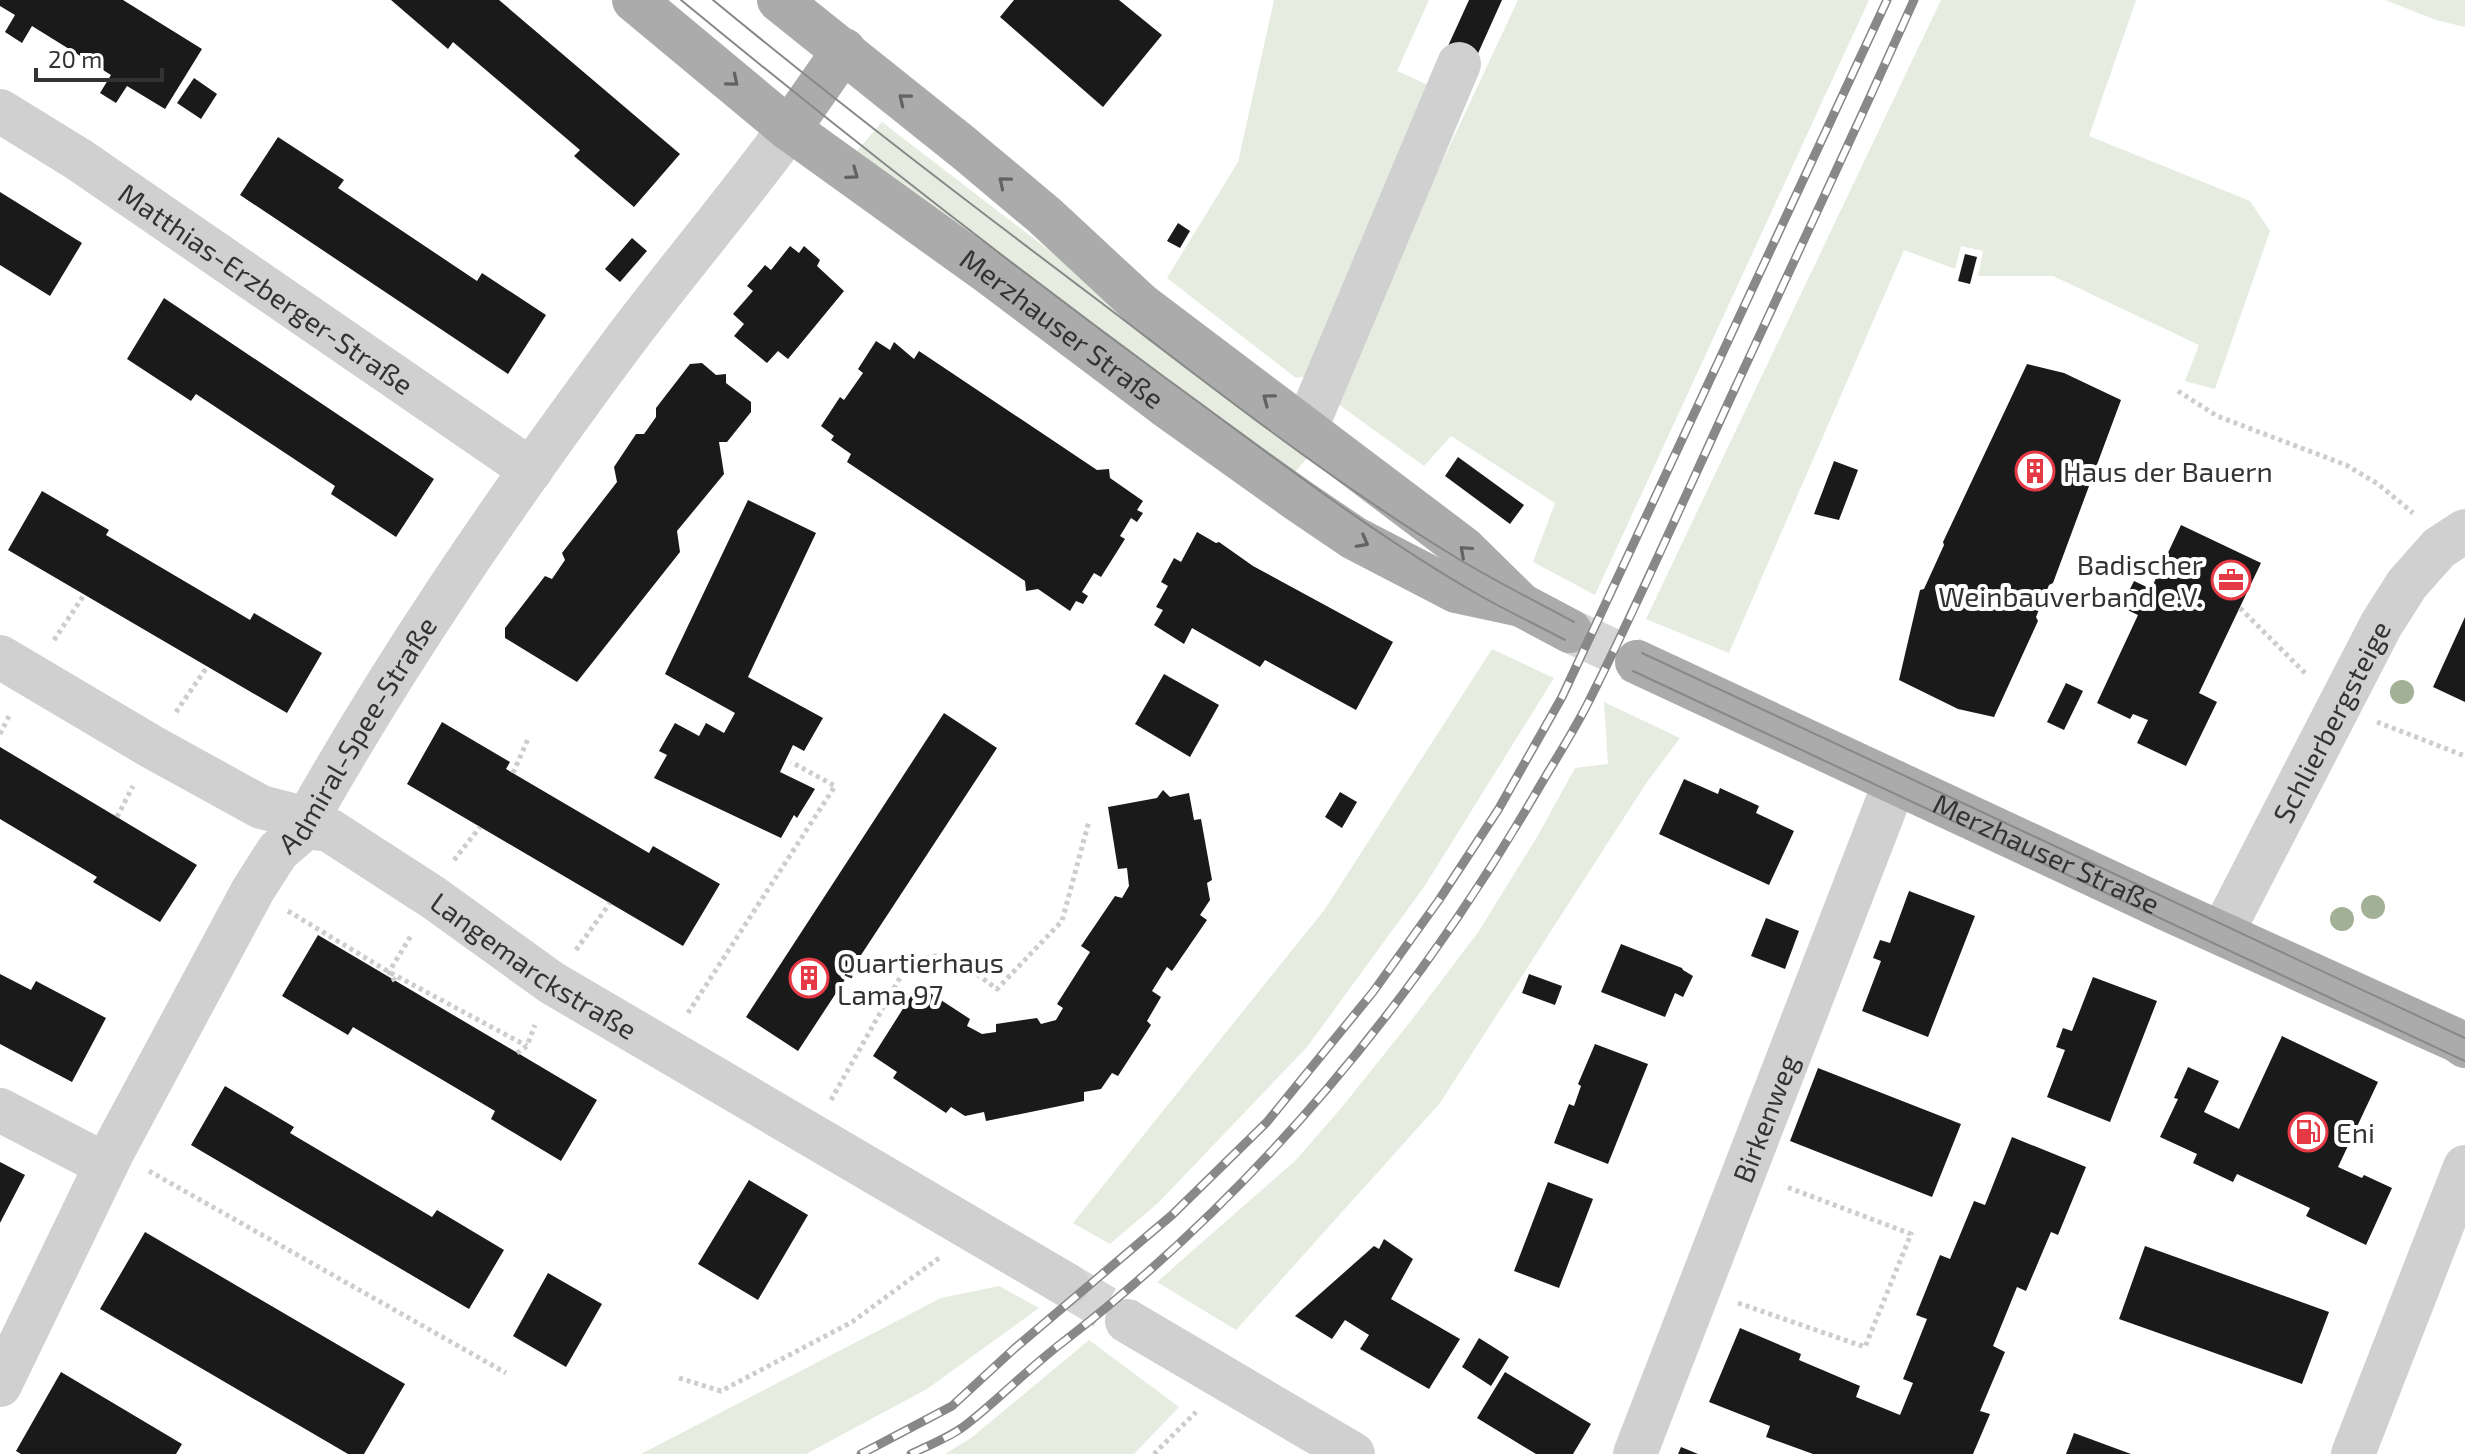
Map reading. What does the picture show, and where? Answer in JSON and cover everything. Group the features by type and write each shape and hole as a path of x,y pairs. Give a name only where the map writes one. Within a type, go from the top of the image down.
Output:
{"main road":[{"name":"Merzhauser Straße","path":"634,0 789,129 988,272 1165,405 1354,538 1456,591 1521,605 1570,631"},
{"name":"Merzhauser Straße","path":"779,0 1044,215 1140,304 1463,548 1521,605"},
{"path":"789,129 844,50"},
{"name":"Merzhauser Straße","path":"1637,662 2463,1042"}],"street":[{"path":"1306,428 1459,64"},
{"name":"Matthias-Erzberger-Straße","path":"0,111 78,159 531,470"},
{"name":"Admiral-Spee-Straße","path":"0,1385 110,1158 253,890 278,851 300,832 421,630 531,470 621,346 789,129"},
{"name":"Schlierbergsteige","path":"2222,933 2381,625 2407,584 2452,540"},
{"name":"Langemarckstraße","path":"15,666 261,807 292,815 312,828 329,830 434,898 552,983 1067,1285"},
{"name":"Birkenweg","path":"1635,1454 1895,782"},
{"path":"0,1110 110,1158"},
{"path":"2353,1454 2465,1167"},
{"path":"1127,1321 1228,1381 1330,1448"}],"path":[{"path":"2178,391 2217,416 2346,465 2378,484 2452,540"},
{"path":"15,666 84,595"},
{"path":"2240,608 2338,706 2465,756"},
{"path":"152,747 207,667"},
{"path":"513,773 528,739"},
{"path":"634,1031 690,1012 835,786 791,762"},
{"path":"811,1136 910,960 937,956 970,969 997,989 1062,921 1089,821"},
{"path":"253,890 389,972 527,1046"},
{"path":"389,972 434,898"},
{"path":"552,983 610,903"},
{"path":"389,972 395,981"},
{"path":"110,1158 506,1373"},
{"path":"1699,1289 1865,1347 1911,1234 1744,1171"},
{"path":"679,1378 721,1391 852,1322 975,1231"},
{"path":"1154,1454 1228,1381"}],"shaded area":[{"path":"1274,0 1429,0 1397,71 1435,88 1315,375 1296,378 1167,278 1238,162"},
{"path":"1518,0 1869,0 1595,595 1533,562 1555,503 1451,436 1424,466 1331,399"},
{"path":"1941,0 2136,0 2089,136 2250,201 2270,231 2215,389 2185,381 2199,345 2053,276 1978,276 1983,251 1961,246 1955,269 1904,250 1729,653 1646,619"},
{"path":"2385,0 2465,0 2465,27 2436,20"},
{"path":"882,122 1196,363 1308,457 1288,480 850,159"},
{"path":"1492,649 1554,678 1424,887 1307,1047 1159,1202 1110,1244 1073,1223 1325,909"},
{"path":"1604,702 1680,738 1647,782 1440,1103 1236,1330 1157,1282 1296,1160 1410,1022 1479,931 1575,768 1608,764"},
{"path":"999,1286 1039,1308 927,1389 806,1454 641,1454 941,1298"},
{"path":"1089,1340 1179,1407 1134,1454 945,1454 971,1438"}],"building":[{"path":"0,0 123,0 202,49 165,109 127,86 116,103 100,93 111,75 32,26 22,43 5,32 15,15 0,6"},
{"path":"391,0 499,0 680,154 634,207 574,156 580,150 453,42 448,49"},
{"path":"1014,0 1119,0 1162,35 1103,107 1000,17"},
{"path":"1469,0 1502,0 1471,69 1443,57"},
{"path":"194,78 217,94 201,119 177,103"},
{"path":"278,137 344,180 338,188 477,281 482,273 546,315 508,374 240,195"},
{"path":"0,192 82,243 50,296 0,265"},
{"path":"1178,223 1190,231 1180,248 1167,241"},
{"path":"632,238 647,251 620,282 605,269"},
{"path":"790,246 799,253 804,246 820,260 817,266 844,291 788,359 778,351 767,363 734,336 744,324 733,314 753,291 747,286 765,265 771,270"},
{"path":"1965,254 1977,257 1970,284 1958,281"},
{"path":"164,298 434,479 396,537 331,494 335,486 196,394 191,401 127,359"},
{"path":"876,341 890,350 894,342 914,359 919,351 1097,470 1109,469 1110,478 1143,501 1137,510 1143,513 1137,522 1131,518 1120,536 1125,539 1101,577 1094,573 1082,592 1088,596 1083,604 1076,601 1070,611 1038,589 1026,591 1025,581 847,462 851,454 831,440 834,436 821,426 840,397 844,400 863,373 858,369"},
{"path":"702,363 716,375 726,374 726,383 751,402 751,412 727,442 719,442 724,474 677,531 680,552 577,682 505,638 505,628 545,576 552,579 565,560 562,553 617,482 614,467 636,434 644,434 656,417 656,408 690,364"},
{"name":"Haus der Bauern","path":"2027,364 2064,373 2121,400 2053,583 2049,585 2036,617 2038,621 1994,717 1958,709 1899,680 1920,590 1924,589"},
{"path":"1458,457 1524,505 1510,524 1445,476"},
{"path":"1834,461 1858,470 1839,520 1814,514"},
{"path":"42,491 109,530 106,535 250,620 254,613 322,653 287,713 8,550"},
{"path":"748,500 816,533 748,677 823,718 804,751 793,745 780,772 815,789 797,818 794,815 781,838 654,778 667,755 659,751 675,723 699,736 706,723 724,733 735,713 665,674"},
{"path":"2181,525 2261,563 2199,693 2217,702 2186,766 2137,743 2148,720 2133,714 2130,719 2097,703 2138,615 2121,607 2134,581 2151,589"},
{"path":"1197,532 1393,642 1356,710 1265,660 1260,667 1192,628 1184,644 1154,625 1163,610 1156,607 1168,586 1161,582 1174,558 1181,562"},
{"path":"2465,617 2465,702 2433,687"},
{"path":"1164,674 1219,705 1190,757 1135,724"},
{"path":"2066,683 2083,691 2064,730 2047,722"},
{"path":"944,713 997,748 798,1051 746,1017"},
{"path":"442,722 510,762 506,769 649,853 653,846 720,884 683,946 407,784"},
{"path":"0,747 197,865 160,922 93,882 97,877 0,819"},
{"path":"1684,779 1718,794 1720,788 1759,806 1756,813 1794,831 1769,885 1659,834"},
{"path":"1163,790 1170,797 1189,793 1194,820 1201,819 1212,880 1207,883 1210,900 1200,915 1207,920 1172,971 1167,967 1152,991 1161,997 1147,1021 1151,1025 1118,1076 1112,1073 1101,1089 1084,1092 1084,1101 986,1121 984,1112 965,1116 951,1107 946,1113 893,1078 897,1072 873,1056 918,985 970,1019 967,1026 982,1034 996,1032 996,1024 1037,1018 1041,1024 1056,1020 1063,1008 1057,1004 1090,952 1081,946 1115,896 1122,898 1129,886 1127,868 1118,869 1108,807 1157,798"},
{"path":"1340,792 1357,802 1342,828 1325,817"},
{"path":"1909,891 1975,916 1928,1037 1862,1011 1881,961 1873,958 1880,940 1890,943"},
{"path":"1766,918 1799,931 1785,969 1751,956"},
{"path":"318,935 597,1100 561,1161 491,1119 495,1111 353,1027 348,1035 282,996"},
{"path":"1621,944 1682,968 1693,976 1683,997 1675,993 1665,1017 1601,992"},
{"path":"0,974 31,990 36,981 106,1018 72,1082 0,1044"},
{"path":"1529,974 1562,986 1555,1005 1522,993"},
{"path":"2093,977 2157,1001 2110,1122 2047,1097 2065,1050 2056,1047 2063,1028 2072,1031"},
{"path":"2282,1036 2378,1082 2338,1167 2392,1188 2366,1245 2306,1216 2310,1208 2237,1174 2233,1182 2193,1163 2197,1154 2160,1137 2178,1099 2174,1098 2188,1067 2219,1081 2204,1112 2239,1129"},
{"path":"1595,1044 1648,1064 1608,1164 1554,1143 1569,1104 1574,1106 1581,1086 1578,1084"},
{"path":"1818,1068 1961,1124 1932,1197 1790,1141"},
{"path":"225,1086 294,1127 290,1133 432,1217 437,1210 504,1250 469,1309 191,1145"},
{"path":"2012,1137 2086,1167 2058,1235 2051,1232 2026,1291 2017,1287 1993,1346 2005,1352 1980,1411 1990,1414 1973,1454 1813,1454 1766,1437 1770,1426 1709,1402 1740,1328 1801,1354 1799,1360 1860,1386 1856,1397 1900,1415 1913,1383 1903,1379 1927,1319 1916,1315 1940,1255 1950,1259 1974,1201 1985,1205"},
{"path":"0,1162 25,1175 0,1223"},
{"path":"749,1180 808,1215 758,1300 698,1264"},
{"path":"1548,1182 1593,1199 1559,1288 1514,1271"},
{"path":"145,1232 405,1384 364,1454 348,1454 100,1309"},
{"path":"1384,1239 1413,1259 1391,1299 1460,1339 1429,1389 1360,1349 1369,1335 1345,1320 1332,1339 1295,1316 1374,1246 1379,1249"},
{"path":"2145,1246 2329,1312 2302,1384 2119,1319"},
{"path":"548,1273 602,1304 566,1367 513,1336"},
{"path":"1479,1338 1509,1357 1491,1386 1462,1367"},
{"path":"61,1372 182,1444 176,1454 21,1454 16,1451"},
{"path":"1505,1372 1591,1424 1573,1454 1536,1454 1477,1418"},
{"path":"2074,1433 2131,1454 2066,1454"},
{"path":"1681,1447 1698,1454 1678,1454"}],"tunnel":[{"path":"1570,631 1637,662"},
{"path":"1067,1285 1127,1321"}],"tram line":[{"path":"681,0 982,240 1320,491 1438,571 1565,640"},
{"path":"713,0 953,190 1320,467 1457,558 1574,622"},
{"path":"1642,653 2465,1038"},
{"path":"1633,671 2465,1061"}],"railway":[{"path":"861,1454 952,1406 1015,1348 1172,1215 1267,1122 1373,992 1439,900 1498,810 1562,697 1887,0"},
{"path":"911,1454 967,1424 1134,1284 1201,1223 1266,1158 1327,1089 1439,945 1490,869 1587,705 1645,586 1914,0"}],"place":[{"name":"Haus der Bauern","path":"2035,471"},
{"name":"Badischer Weinbauverband e.V.","path":"2231,580"},
{"name":"Quartierhaus Lama 97","path":"809,978"},
{"name":"Eni","path":"2308,1132"}]}
